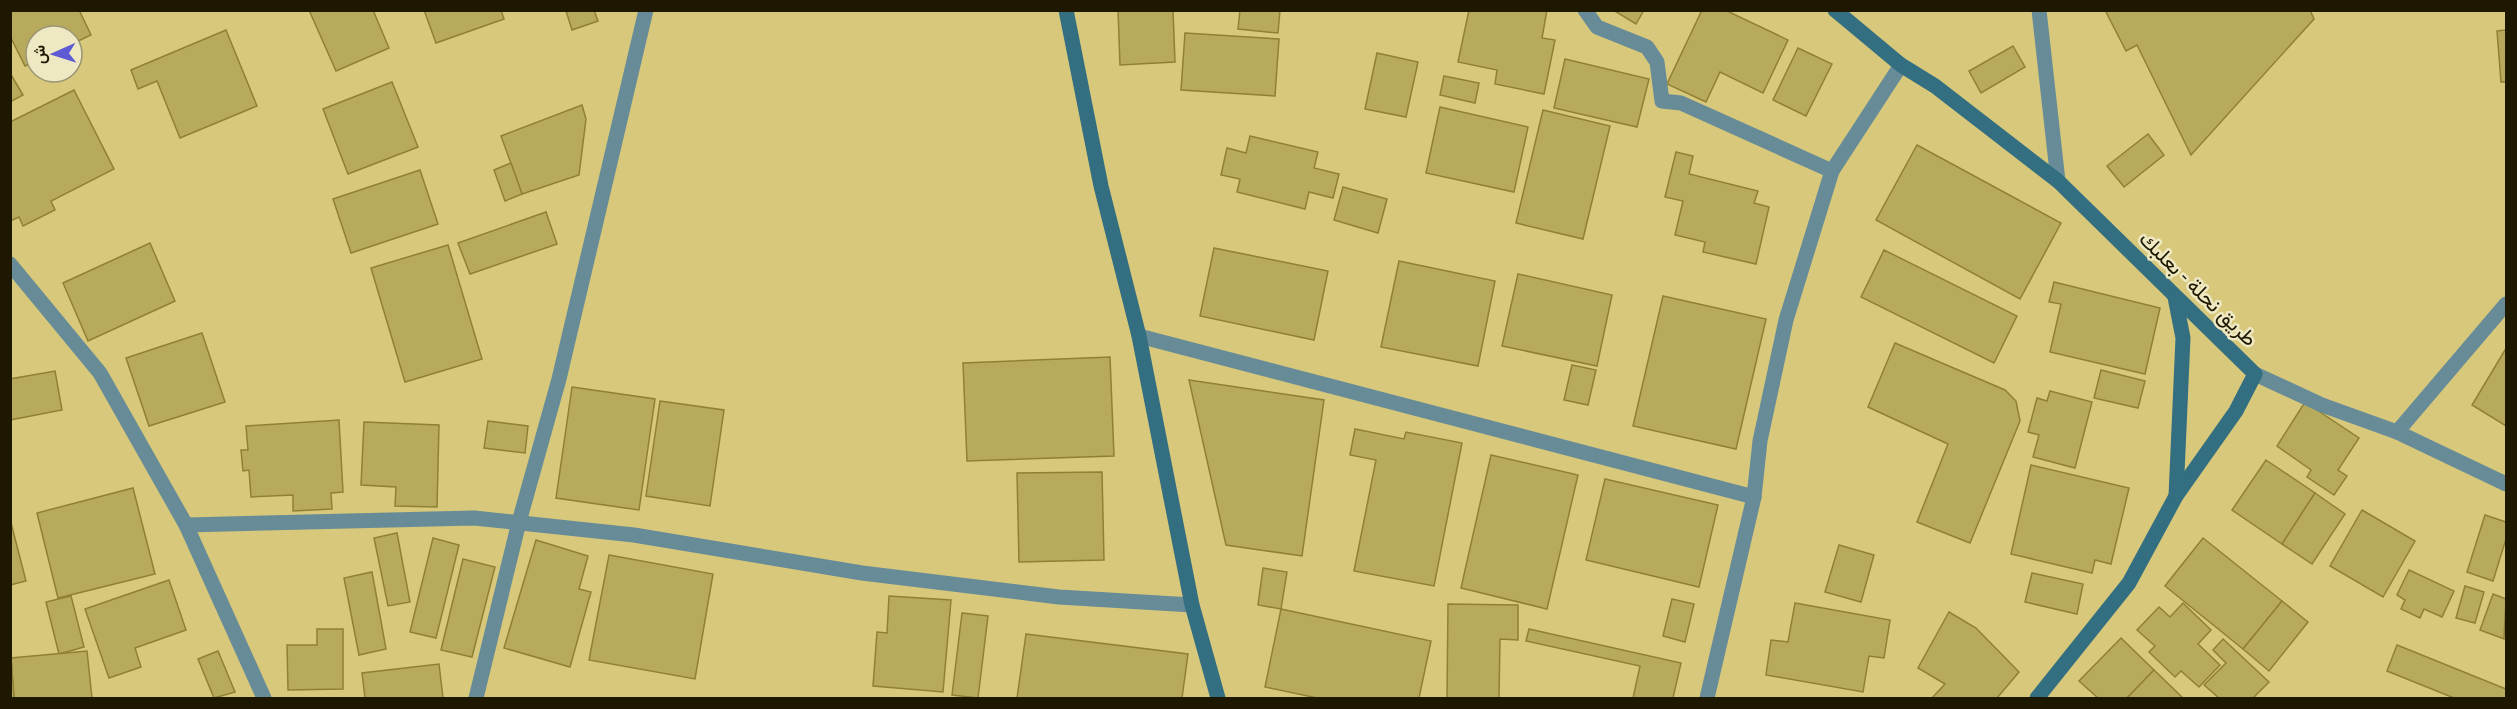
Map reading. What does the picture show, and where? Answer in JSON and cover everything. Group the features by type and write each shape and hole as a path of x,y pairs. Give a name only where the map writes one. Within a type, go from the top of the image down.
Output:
{"street":[{"path":"476,699 519,522 559,379 646,10"},
{"path":"1066,10 1101,186 1139,336 1192,605 1218,699"},
{"path":"1585,10 1597,27 1647,47 1657,62 1662,101 1681,103 1832,171"},
{"name":"طريق نحلة - بعلبك","path":"1835,10 1901,65 1935,86 2058,181 2255,374 2236,411 2176,496 2129,583 2037,699"},
{"path":"2039,10 2058,181"},
{"path":"1707,699 1754,497 1760,441 1786,320 1832,171 1901,65"},
{"path":"10,264 100,374 186,525 264,699"},
{"path":"2175,297 2183,338 2176,496"},
{"path":"2397,432 2506,304"},
{"path":"1139,336 1754,497"},
{"path":"2255,374 2322,405 2397,432 2506,484"},
{"path":"186,525 474,518 634,535 862,573 1047,596 1192,605"}],"building":[{"path":"10,10 79,10 91,35 84,38 84,24 24,24 24,64 10,36"},
{"path":"309,10 373,10 389,48 336,71"},
{"path":"424,10 501,10 504,19 436,43"},
{"path":"594,10 598,21 572,30 566,11"},
{"path":"1118,10 1173,10 1175,62 1120,65"},
{"path":"1240,10 1280,10 1278,33 1238,29"},
{"path":"1469,10 1547,10 1542,38 1555,40 1544,94 1495,84 1497,70 1458,62"},
{"path":"1613,10 1644,10 1636,24"},
{"path":"1702,10 1725,10 1788,40 1763,93 1720,72 1706,102 1667,84"},
{"path":"2105,10 2310,10 2314,19 2191,155 2137,45 2126,51"},
{"path":"226,30 257,106 180,138 157,81 138,89 131,70"},
{"path":"2506,30 2506,82 2501,82 2497,31"},
{"path":"1185,33 1279,39 1275,96 1181,90"},
{"path":"2013,46 2025,67 1981,93 1969,71"},
{"path":"1798,48 1832,64 1806,116 1773,100"},
{"path":"1377,53 1418,62 1406,117 1365,109"},
{"path":"1565,59 1649,79 1637,127 1554,108"},
{"path":"10,73 23,95 10,102"},
{"path":"1444,76 1479,83 1475,103 1440,95"},
{"path":"392,82 418,147 348,174 323,109"},
{"path":"74,90 114,169 51,201 55,210 23,226 19,217 10,221 10,122"},
{"path":"582,105 586,119 579,175 522,194 501,136"},
{"path":"1440,107 1528,127 1514,192 1426,173"},
{"path":"1543,110 1610,126 1583,239 1516,223"},
{"path":"2148,134 2164,155 2124,187 2107,166"},
{"path":"1250,136 1318,152 1314,168 1339,174 1333,198 1309,192 1305,209 1237,192 1240,179 1221,175 1227,148 1246,153"},
{"path":"1917,145 2061,223 2020,299 1876,220"},
{"path":"1676,152 1693,156 1689,174 1758,191 1754,203 1769,207 1756,264 1703,252 1705,242 1675,235 1683,201 1665,197"},
{"path":"511,163 522,194 505,201 494,170"},
{"path":"420,170 438,224 351,253 333,199"},
{"path":"1343,187 1387,199 1378,233 1334,220"},
{"path":"546,212 557,244 470,274 458,243"},
{"path":"150,243 175,301 88,341 63,283"},
{"path":"448,245 482,359 405,382 371,268"},
{"path":"1214,248 1328,271 1314,340 1200,316"},
{"path":"1884,250 2017,316 1994,363 1861,297"},
{"path":"1399,261 1495,281 1478,366 1381,347"},
{"path":"1518,274 1612,295 1597,366 1502,346"},
{"path":"2054,282 2160,308 2145,374 2050,352 2061,304 2049,302"},
{"path":"1663,296 1766,319 1736,449 1633,426"},
{"path":"202,333 225,402 149,426 126,358"},
{"path":"1895,343 2005,390 2016,401 2020,421 1970,543 1917,522 1948,444 1868,407"},
{"path":"2506,351 2506,426 2472,405"},
{"path":"1110,357 1114,456 967,461 963,363"},
{"path":"1572,365 1596,370 1588,405 1564,400"},
{"path":"2101,370 2145,381 2138,408 2094,398"},
{"path":"55,371 62,410 10,420 10,379"},
{"path":"1189,380 1324,400 1302,556 1226,545"},
{"path":"572,387 655,399 639,510 556,498"},
{"path":"2050,391 2092,402 2075,468 2033,457 2039,435 2028,432 2037,398 2047,401"},
{"path":"660,401 724,410 710,506 646,496"},
{"path":"2305,402 2359,438 2338,470 2347,476 2334,495 2307,477 2311,470 2277,446"},
{"path":"339,420 343,492 331,493 332,509 293,511 293,495 251,497 249,470 243,471 241,450 248,450 246,426"},
{"path":"488,421 528,426 525,453 484,448"},
{"path":"364,422 439,425 437,507 395,506 396,487 361,485"},
{"path":"1355,429 1404,439 1406,432 1462,443 1434,586 1354,571 1376,460 1350,455"},
{"path":"1491,455 1578,475 1547,609 1461,588"},
{"path":"2266,460 2315,493 2282,544 2232,510"},
{"path":"2031,465 2129,488 2111,564 2095,560 2092,573 2011,554"},
{"path":"1102,472 1104,560 1019,562 1017,473"},
{"path":"1605,479 1718,505 1699,587 1586,560"},
{"path":"133,488 155,574 58,598 37,513"},
{"path":"2315,493 2345,514 2312,564 2282,544"},
{"path":"2362,510 2415,541 2383,597 2330,566"},
{"path":"2485,515 2506,522 2506,539 2493,581 2467,572"},
{"path":"10,519 26,581 10,585"},
{"path":"397,533 410,602 388,606 374,538"},
{"path":"433,538 459,545 436,638 410,632"},
{"path":"2203,538 2282,601 2243,649 2165,586"},
{"path":"536,540 588,556 579,589 591,592 570,667 504,648"},
{"path":"1839,545 1874,555 1861,602 1825,592"},
{"path":"609,555 713,574 695,679 589,660"},
{"path":"463,559 495,567 472,657 441,650"},
{"path":"1263,568 1287,572 1281,609 1258,605"},
{"path":"2409,570 2454,591 2442,617 2424,609 2420,618 2401,609 2405,600 2397,595"},
{"path":"372,572 386,649 359,655 344,578"},
{"path":"2032,573 2083,584 2077,614 2025,602"},
{"path":"169,580 186,630 135,648 141,667 109,678 85,609"},
{"path":"2465,586 2484,592 2475,623 2456,618"},
{"path":"2493,594 2506,599 2504,639 2480,630"},
{"path":"71,596 84,647 59,654 46,602"},
{"path":"889,596 951,600 943,692 873,686 877,632 887,633"},
{"path":"1672,599 1694,604 1685,642 1663,636"},
{"path":"2282,601 2308,622 2269,671 2243,649"},
{"path":"1795,603 1890,620 1884,658 1869,656 1863,692 1766,675 1771,640 1788,642"},
{"path":"2183,603 2211,630 2198,644 2220,665 2199,687 2181,671 2175,677 2149,652 2155,646 2137,630 2159,607 2170,617"},
{"path":"1448,604 1518,605 1518,640 1500,639 1499,698 1447,698"},
{"path":"1281,609 1431,641 1419,698 1317,698 1265,687"},
{"path":"1949,612 1976,628 2019,672 1997,698 1932,698 1945,684 1918,668"},
{"path":"962,613 988,616 978,698 952,695"},
{"path":"317,629 343,629 343,689 288,690 287,645 317,645"},
{"path":"1529,629 1681,663 1673,698 1633,698 1640,666 1526,641"},
{"path":"1026,634 1188,654 1182,698 1017,698"},
{"path":"2121,638 2154,670 2127,698 2098,698 2079,681"},
{"path":"2223,639 2269,682 2253,698 2219,698 2204,685 2226,663 2213,650"},
{"path":"2397,645 2506,689 2506,698 2454,698 2387,671"},
{"path":"87,651 92,698 14,698 11,658"},
{"path":"218,651 235,692 214,698 198,659"},
{"path":"11,658 14,698 10,698"},
{"path":"439,664 443,698 365,698 362,673"},
{"path":"2154,670 2183,698 2127,698"}]}
